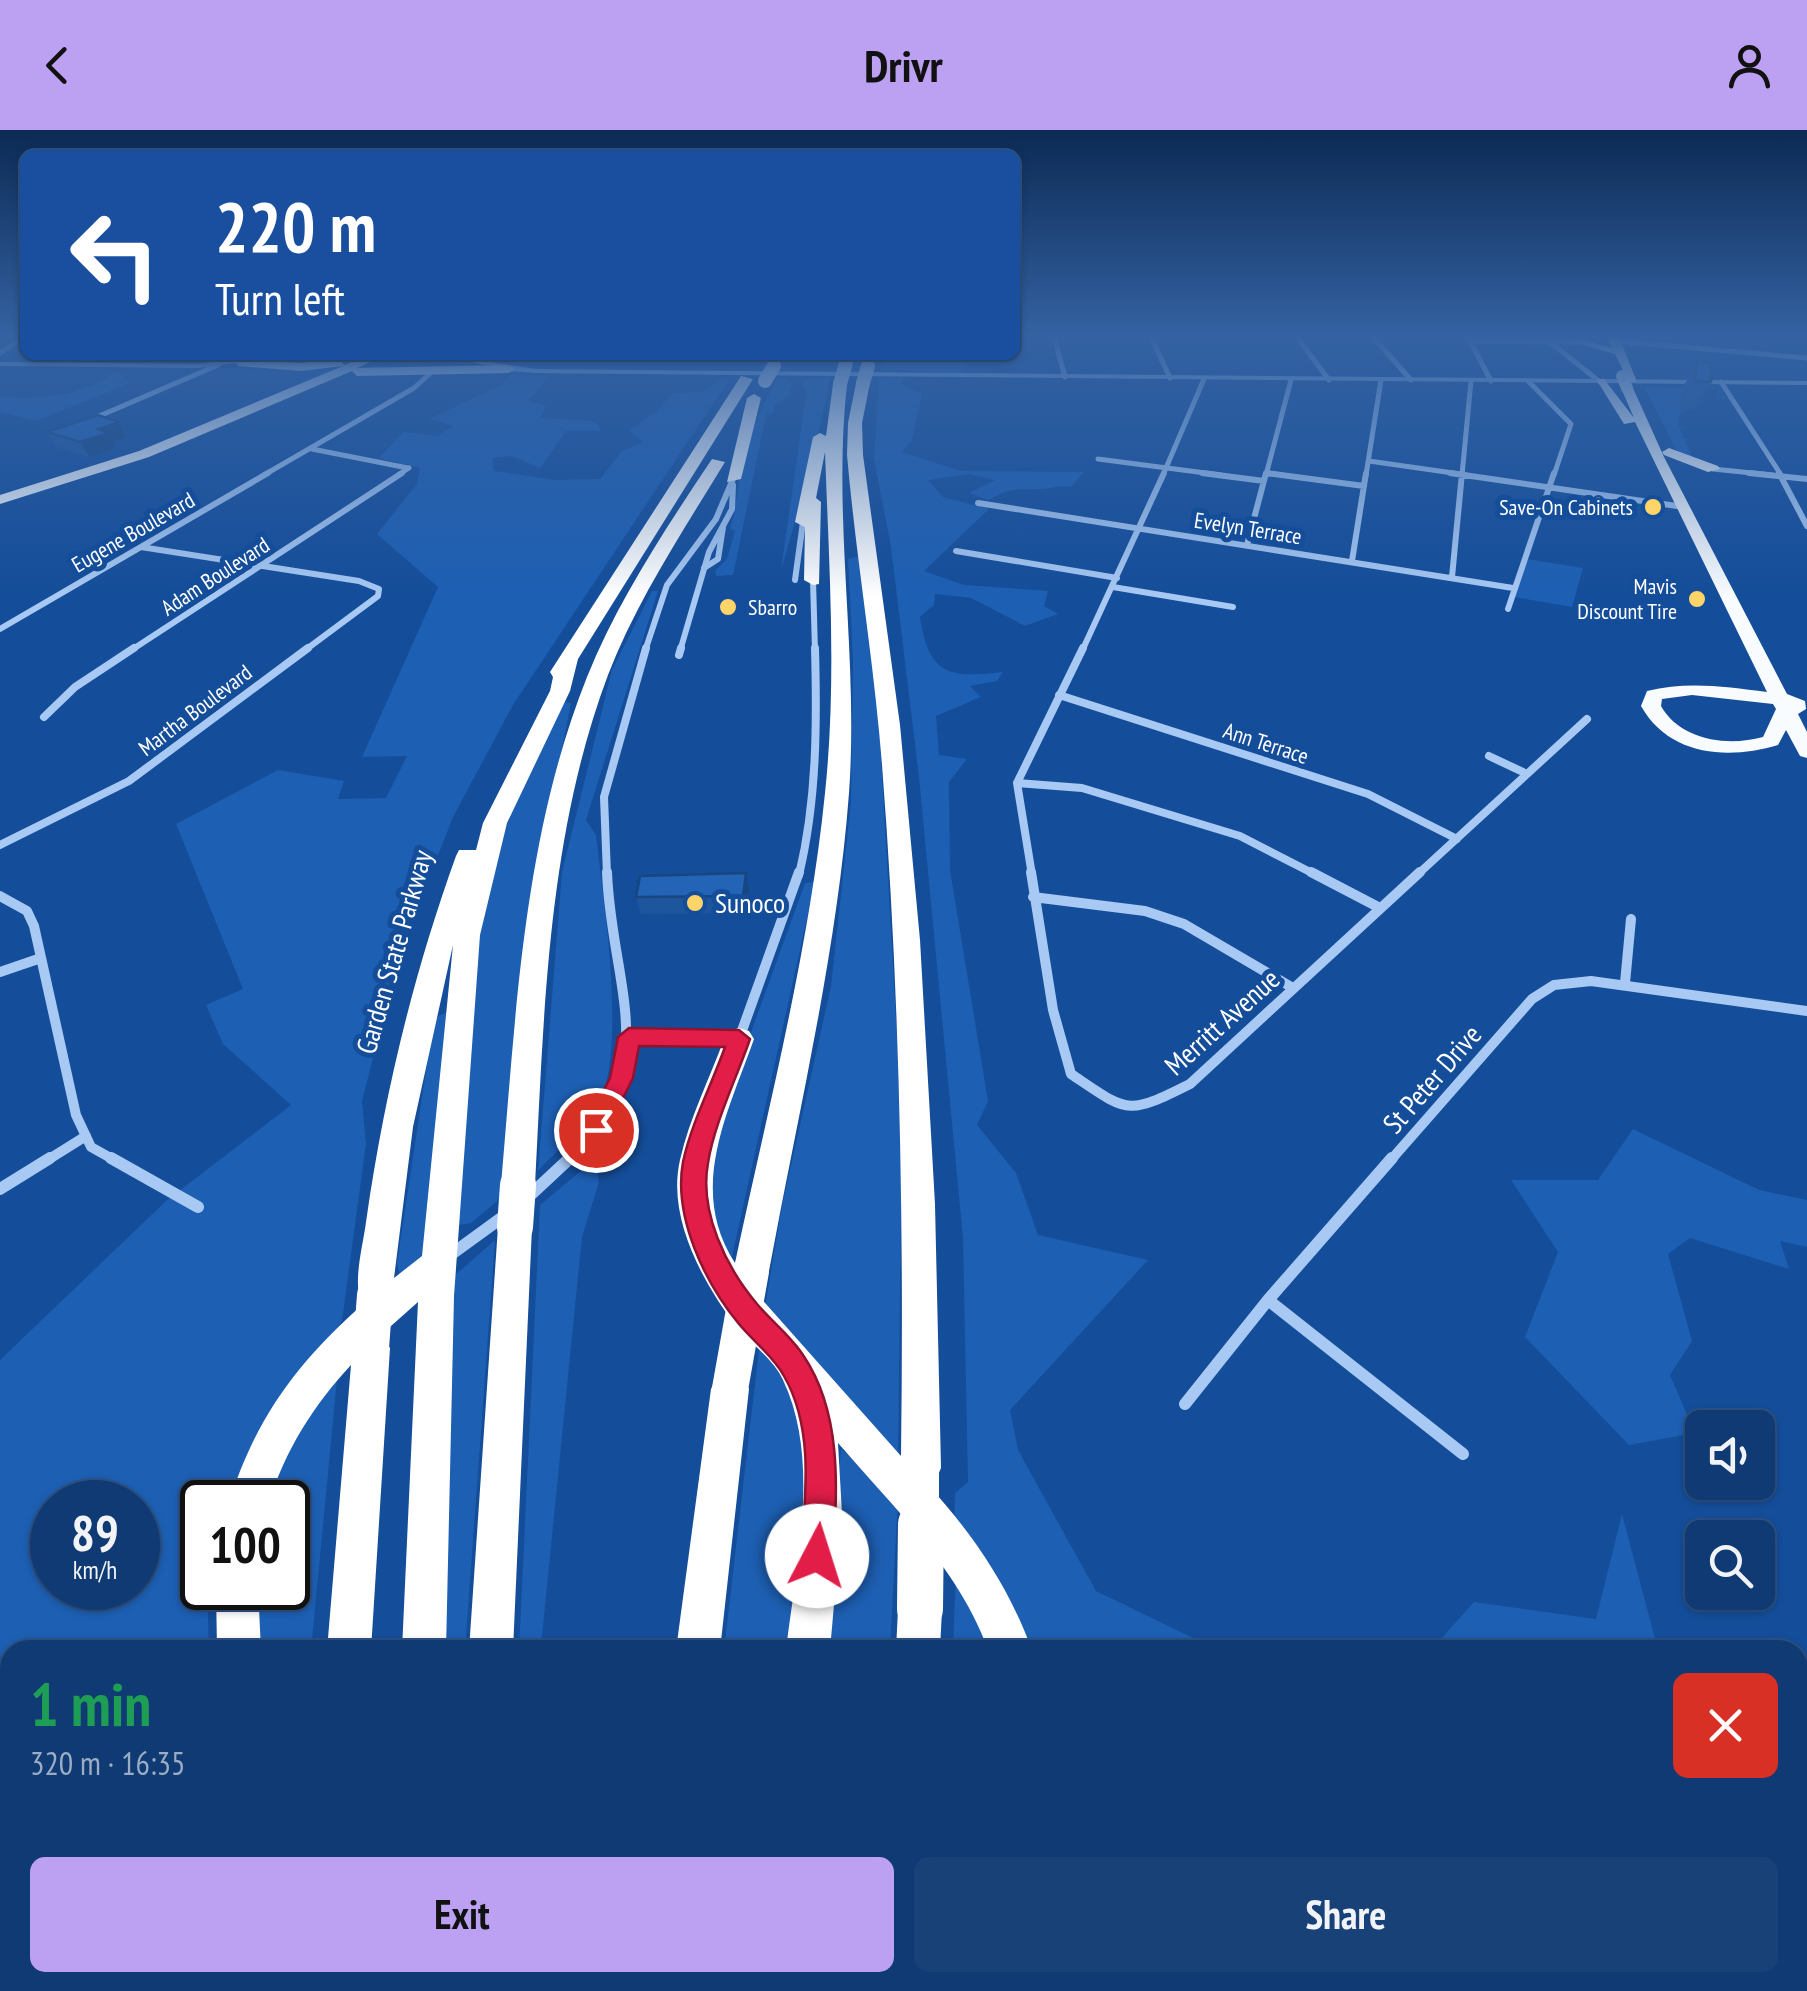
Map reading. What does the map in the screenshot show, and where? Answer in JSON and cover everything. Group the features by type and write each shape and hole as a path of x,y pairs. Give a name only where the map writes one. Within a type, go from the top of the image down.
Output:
{"highway":[{"path":"0,497 126,455 201,424"},
{"path":"0,497 144,454 216,424"},
{"name":"Garden State Parkway","path":"349,1640 388,1178 405,1078 446,916 495,791 569,656 724,424"},
{"name":"Garden State Parkway","path":"492,1640 518,1185 542,921 563,798 582,720 626,615 730,424"},
{"path":"732,479 745,424"},
{"path":"803,522 823,424"},
{"path":"699,1640 730,1389 814,953 838,792 842,651 832,438 837,424"},
{"path":"856,424 855,456 884,669 912,1020 920,1242 919,1629"},
{"path":"1636,424 1684,480 1798,707 1807,752"},
{"path":"1649,424 1684,507 1798,707"},
{"path":"1663,455 1712,469"},
{"path":"1684,480 1691,474 1712,469"},
{"path":"804,580 813,474"},
{"path":"424,1640 434,1327 464,960 495,824 560,691 569,656"},
{"path":"1676,689 1798,707 1770,742 1741,749 1709,745 1682,735 1657,719 1650,706 1654,695 1676,689"},
{"path":"739,1039 695,1163 696,1210 704,1238 724,1280 746,1312 948,1538 990,1604 1006,1640"},
{"path":"257,1480 271,1445 315,1376 366,1323 440,1263"},
{"path":"794,1365 812,1408 822,1474 809,1640"},
{"path":"238,1610 239,1640"}],"street":[{"name":"Eugene Boulevard","path":"0,629 353,424"},
{"path":"1186,424 1140,530 1016,784 1082,788 1240,836 1380,908"},
{"path":"1247,546 1279,424"},
{"path":"1352,562 1375,424"},
{"path":"1452,577 1467,424"},
{"path":"1508,609 1571,424"},
{"path":"1749,424 1807,526"},
{"name":"Adam Boulevard","path":"44,717 74,687 409,468 311,449"},
{"path":"1098,459 1364,486"},
{"path":"1369,462 1684,507"},
{"path":"1712,469 1807,479"},
{"path":"680,655 704,568 718,559 733,504 732,479"},
{"path":"440,1263 529,1196 584,1144 615,1096 626,1065 629,1037 607,882 604,797 664,590 674,571 716,518 732,479"},
{"name":"Evelyn Terrace","path":"978,502 1513,588"},
{"path":"629,1037 739,1039 788,912 809,826 818,678 804,580 803,522"},
{"path":"141,547 263,567"},
{"path":"956,551 1233,607"},
{"name":"Martha Boulevard","path":"0,845 129,780 378,596 379,589 364,582 263,567"},
{"name":"Ann Terrace","path":"1059,695 1368,794 1457,839"},
{"name":"Merritt Avenue","path":"1016,784 1052,1010 1071,1074 1120,1106 1148,1105 1182,1090 1587,719"},
{"path":"1489,756 1528,774"},
{"path":"0,896 26,911 41,958 76,1116 91,1146 198,1208"},
{"path":"1033,897 1145,912 1184,924 1293,988"},
{"path":"1625,983 1631,919"},
{"path":"0,972 41,958"},
{"name":"St Peter Drive","path":"1185,1404 1268,1300 1532,1000 1554,984 1625,983 1807,1011"},
{"path":"0,1189 86,1136"},
{"path":"1268,1300 1463,1454"}],"shaded area":[{"path":"446,424 596,424 602,431 566,431 540,468 512,456 492,458 494,471 555,480 600,479 622,451 643,442 629,430 638,424 700,424 513,705 453,817 400,953 362,1101 366,1144 342,1321 245,1461 239,1480 180,1480 180,1610 208,1610 209,1640 0,1640 0,1360 166,1201 291,1105 223,1044 206,1005 243,989 176,824 278,770 344,781 338,799 386,798 407,756 362,757 438,587 377,534 417,484 420,468 379,458 403,432 437,436 453,426"},
{"path":"755,424 764,424 733,575 716,576 715,571 727,559 735,531 730,529 745,450"},
{"path":"802,424 821,424 814,456 781,570"},
{"path":"876,424 916,424 912,440 902,452 961,471 1084,472 1071,487 1012,490 988,500 969,493 995,480 969,474 928,480 943,497 989,509 924,571 964,585 1048,591 1044,606 1058,614 1025,626 971,598 935,594 934,605 920,617 929,651 945,669 969,674 1003,672 997,681 970,686 981,697 936,716 939,755 967,759 949,782 950,870 988,1101 977,1125 1016,1173 1038,1235 1148,1260 1010,1410 1018,1450 1096,1591 1197,1640 1011,1640 954,1531 955,1493 968,1482 963,1238 919,777 891,547 874,459"},
{"path":"1663,424 1686,428 1679,428 1684,439 1692,440 1685,441 1693,457 1678,453"},
{"path":"859,556 877,688 902,1122 898,1467 763,1319 782,1206 831,986 851,802 853,661 848,559"},
{"path":"1527,559 1583,568 1572,607 1514,597"},
{"path":"652,591 658,591 586,820 596,835 608,935 612,1016 606,1085 590,1117 538,1171 562,872 612,670"},
{"path":"564,702 571,703 531,907 501,1198 471,1223 454,1226 471,938 493,862 528,769"},
{"path":"815,882 729,1270 704,1185 713,1137 805,883"},
{"path":"447,1012 428,1252 400,1276 397,1263 434,1018"},
{"path":"1633,1129 1759,1190 1807,1200 1807,1247 1780,1241 1789,1269 1690,1238 1668,1254 1692,1341 1670,1375 1685,1410 1685,1435 1629,1445 1525,1337 1558,1252 1511,1180 1598,1180"},
{"path":"595,1159 599,1182 582,1237 542,1640 519,1640 540,1205"},
{"path":"495,1240 466,1640 437,1640 454,1276"},
{"path":"760,1341 783,1375 799,1412 807,1450 810,1489 805,1570 796,1640 725,1640"},
{"path":"339,1359 312,1640 249,1640 248,1610 310,1610 310,1480 269,1480 274,1459"},
{"path":"841,1449 898,1498 891,1640 824,1640"},
{"path":"1622,1514 1655,1640 1440,1640 1474,1602 1596,1619"},
{"path":"956,1568 994,1640 953,1640"}],"building":[{"path":"71,424 113,424 98,429 108,433 80,442 47,432"},
{"path":"746,873 743,896 636,897 640,876"}],"place":[{"name":"Save-On Cabinets","path":"1653,507"},
{"name":"Mavis Discount Tire","path":"1697,599"},
{"name":"Sbarro","path":"728,607"},
{"name":"Sunoco","path":"695,903"}],"route":[{"path":"596,1130 622,1078 629,1037 739,1039 695,1163 696,1210 715,1266 746,1312 794,1365 812,1408 822,1474 817,1556"}]}
